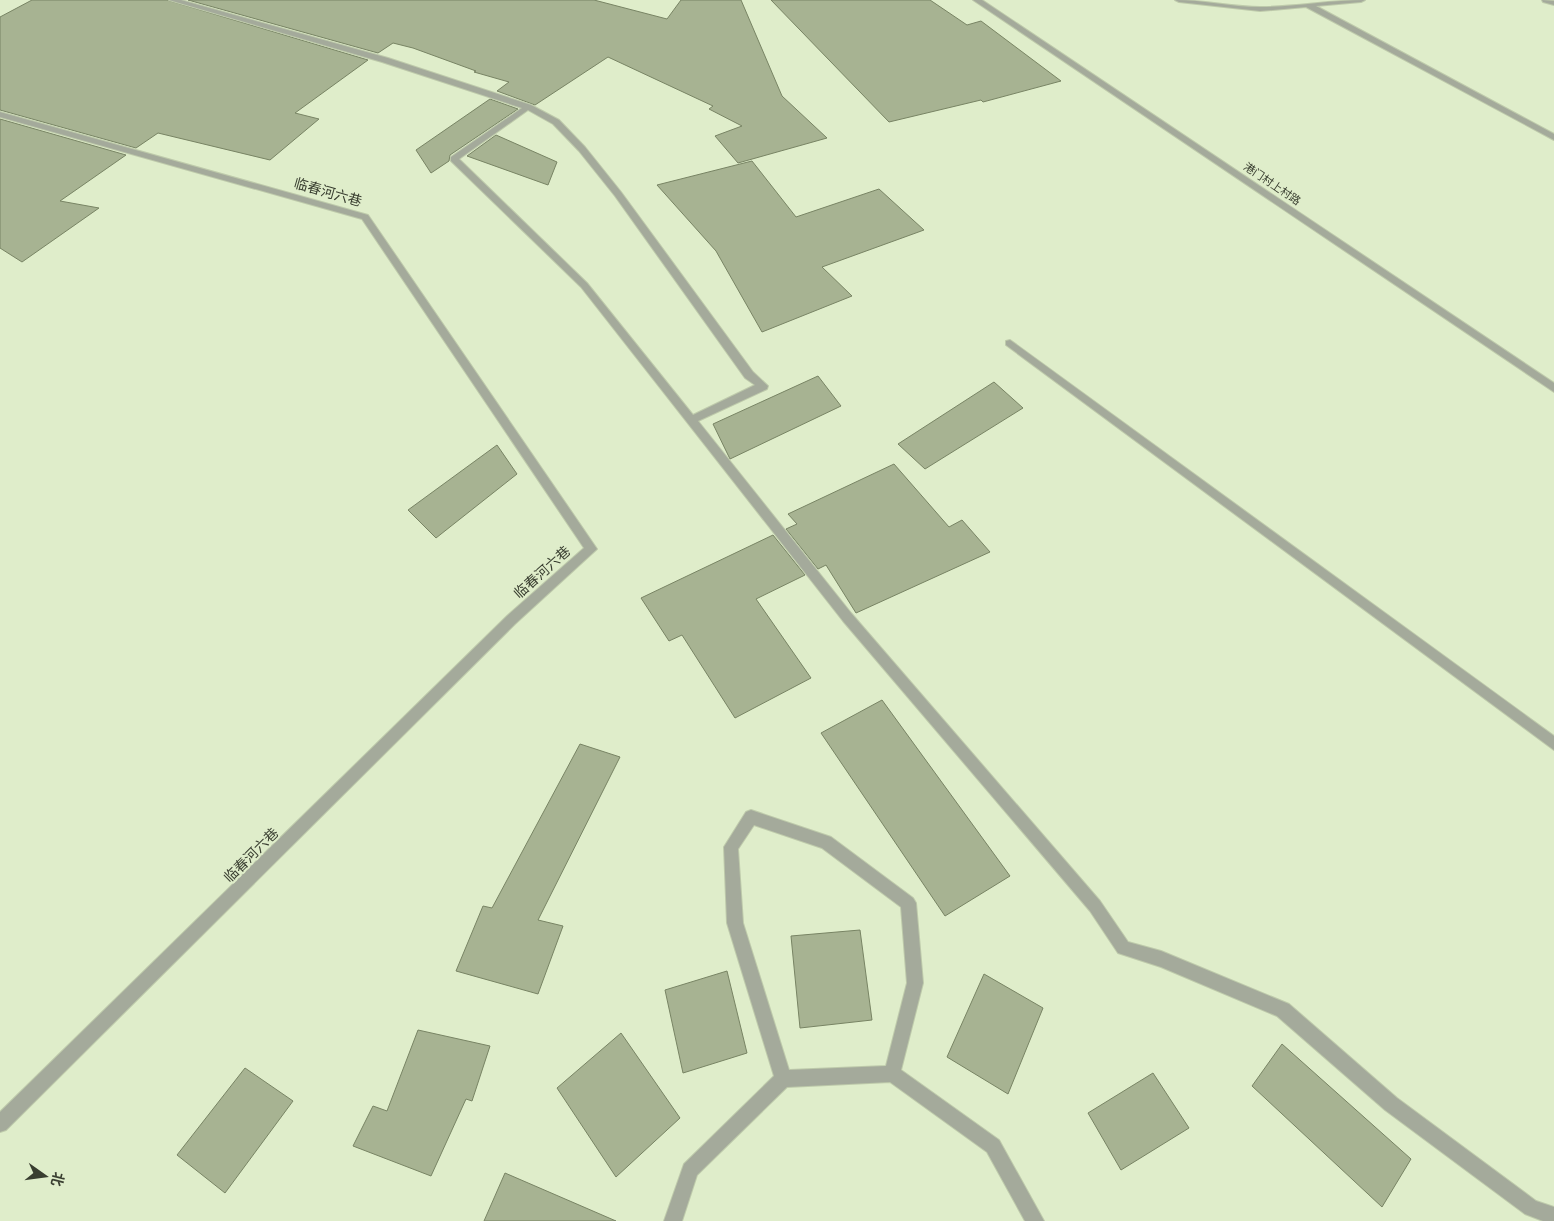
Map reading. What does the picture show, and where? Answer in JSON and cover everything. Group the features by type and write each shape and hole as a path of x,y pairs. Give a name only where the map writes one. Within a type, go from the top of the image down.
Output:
{"street":[{"path":"173,0 385,60 528,107 556,122 582,149 618,194 750,375 763,386 691,420"},
{"name":"港门村上村路","path":"977,0 1554,388"},
{"path":"1179,0 1260,9 1361,0"},
{"path":"1546,0 1554,3"},
{"path":"1308,5 1554,137"},
{"path":"528,107 454,159 584,285 847,617 1095,906 1123,948 1161,959 1282,1010 1392,1104 1531,1208 1554,1216"},
{"name":"临春河六巷","path":"0,114 365,217 590,549 511,620 0,1124"},
{"path":"1010,343 1554,744"},
{"path":"783,1079 735,923 731,847 751,817 826,842 908,903 915,983 892,1074"},
{"path":"673,1221 690,1170 783,1079 892,1074 993,1146 1035,1221"}],"building":[{"path":"32,0 167,0 368,60 295,113 319,119 270,160 158,133 136,148 0,110 0,17"},
{"path":"188,0 594,0 667,19 681,0 741,0 782,96 827,138 738,163 715,136 742,126 709,109 713,106 608,57 535,105 497,91 509,82 474,72 476,71 413,48 393,43 378,53"},
{"path":"771,0 930,0 967,25 981,21 1061,81 983,102 981,100 889,122"},
{"path":"490,99 518,109 450,155 449,161 431,173 416,150"},
{"path":"0,119 126,155 60,201 99,208 22,262 0,248"},
{"path":"496,135 557,162 548,185 467,156"},
{"path":"752,161 796,217 879,189 924,230 822,267 852,296 762,332 716,251 657,185"},
{"path":"818,376 841,406 730,459 713,424"},
{"path":"994,382 1023,408 925,469 898,444"},
{"path":"497,445 517,474 436,538 408,510"},
{"path":"894,464 949,527 962,520 990,552 856,613 826,565 818,569 786,529 797,524 788,514"},
{"path":"773,535 805,575 756,599 811,678 735,718 682,635 669,641 641,598"},
{"path":"882,700 1010,876 945,916 821,733"},
{"path":"580,744 620,757 538,920 563,926 538,994 456,971 483,906 492,908"},
{"path":"860,930 872,1020 800,1028 791,936"},
{"path":"727,971 747,1053 683,1073 665,990"},
{"path":"984,974 1043,1008 1008,1094 947,1057"},
{"path":"418,1030 490,1046 472,1101 466,1099 431,1176 353,1146 373,1106 387,1111"},
{"path":"621,1033 680,1118 616,1177 557,1088"},
{"path":"1282,1044 1411,1159 1382,1207 1252,1086"},
{"path":"245,1068 293,1101 225,1193 177,1155"},
{"path":"1153,1073 1189,1128 1121,1170 1088,1113"},
{"path":"505,1173 616,1221 484,1221"}]}
